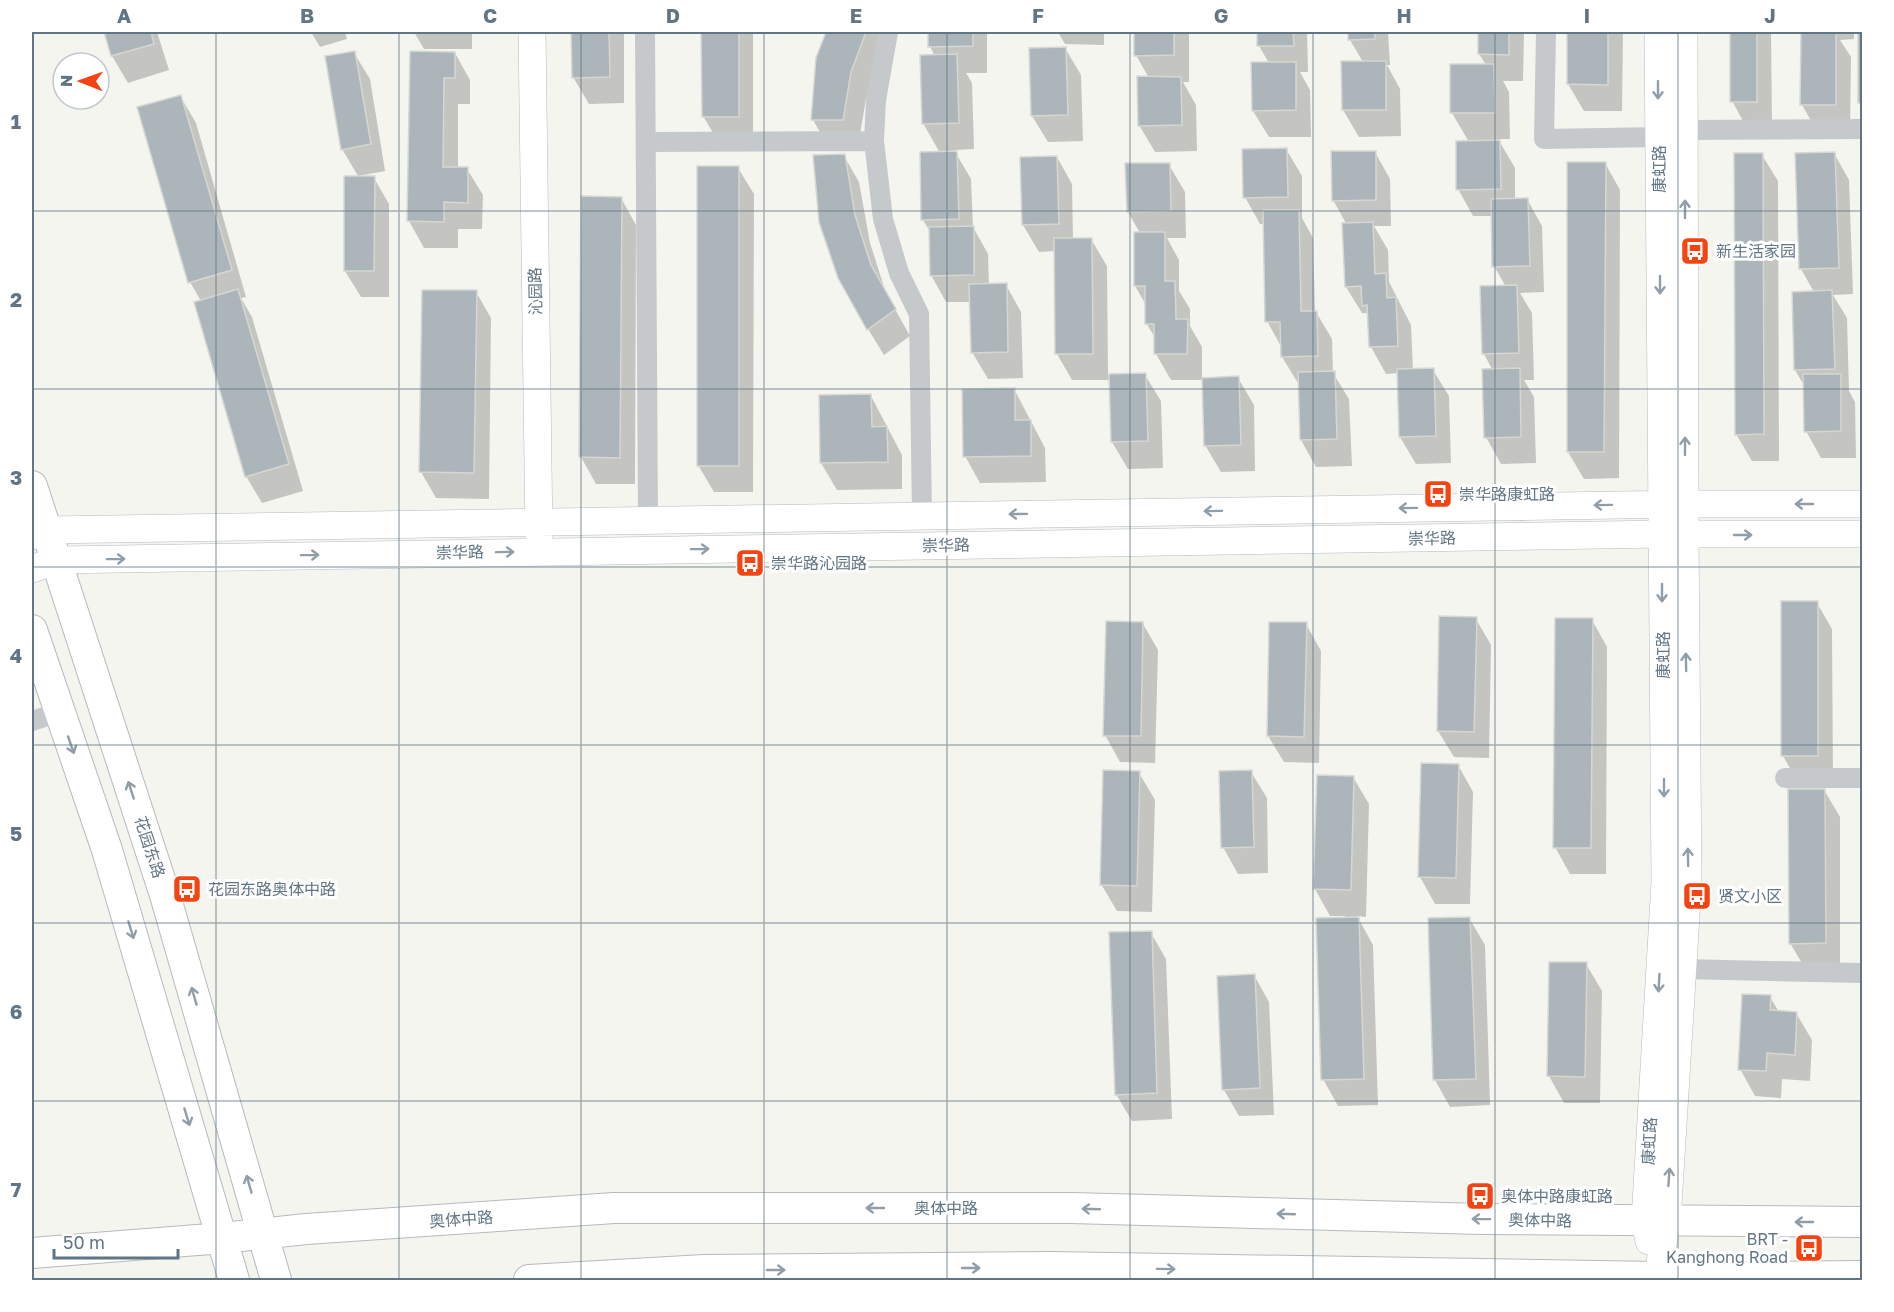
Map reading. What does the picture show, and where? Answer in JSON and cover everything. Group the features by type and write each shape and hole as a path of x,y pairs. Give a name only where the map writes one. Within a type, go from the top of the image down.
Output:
{"main road":[{"name":"沁园路","path":"532,32 539,551"},
{"name":"康虹路","path":"1658,32 1659,137 1673,504"},
{"name":"康虹路","path":"1657,1279 1656,1221 1684,130 1684,32"},
{"name":"花园东路","path":"32,486 44,564 165,894 276,1281"},
{"name":"崇华路","path":"39,533 648,519 1673,504 1863,504"},
{"name":"崇华路","path":"44,564 539,551 1673,534 1863,534"},
{"name":"康虹路","path":"1656,1221 1683,969 1688,883 1673,534"},
{"path":"32,630 107,850 234,1281"},
{"name":"奥体中路","path":"32,1253 263,1233 614,1208 1071,1208 1482,1219 1863,1222"},
{"path":"529,1281 704,1270 1657,1279 1863,1276"}],"street":[{"path":"645,32 648,519"},
{"path":"888,32 876,100 874,141 883,219 899,273 919,314 922,515"},
{"path":"1546,32 1544,139 1659,137"},
{"path":"1684,130 1863,129"},
{"path":"646,142 874,141"},
{"path":"32,721 60,712"},
{"path":"1785,778 1863,778"},
{"path":"1683,969 1863,973"}],"building":[{"path":"104,32 151,32 154,44 111,56"},
{"path":"571,32 609,32 610,77 572,78"},
{"path":"701,32 739,32 739,117 702,117"},
{"path":"826,32 866,32 851,72 843,120 811,120 816,58"},
{"path":"928,32 973,32 973,46 928,47"},
{"path":"1134,32 1174,32 1174,55 1134,56"},
{"path":"1257,32 1293,32 1294,46 1257,46"},
{"path":"1348,32 1375,32 1375,39 1348,40"},
{"path":"1478,32 1509,32 1509,55 1478,54"},
{"path":"1567,32 1608,32 1608,85 1567,84"},
{"path":"1730,32 1757,32 1757,102 1730,102"},
{"path":"1801,32 1836,32 1836,105 1800,105"},
{"path":"1858,32 1862,32 1862,103 1858,103"},
{"path":"1066,47 1068,115 1031,116 1029,48"},
{"path":"355,51 371,144 341,150 325,56"},
{"path":"410,51 455,52 455,78 444,78 443,167 468,167 468,203 444,202 444,222 407,221"},
{"path":"957,54 959,123 922,124 920,55"},
{"path":"1341,61 1386,61 1386,110 1342,110"},
{"path":"1251,62 1296,62 1296,110 1252,111"},
{"path":"1450,64 1494,64 1495,113 1450,113"},
{"path":"1137,76 1181,77 1182,125 1138,126"},
{"path":"181,95 232,270 188,283 137,107"},
{"path":"1500,140 1501,189 1456,190 1456,141"},
{"path":"1287,148 1288,197 1243,198 1242,149"},
{"path":"957,151 959,219 921,220 920,152"},
{"path":"1331,151 1376,151 1376,200 1332,201"},
{"path":"1835,152 1839,268 1799,269 1795,153"},
{"path":"1734,153 1763,153 1764,434 1735,435"},
{"path":"845,154 855,215 871,265 896,309 867,330 838,278 819,222 813,155"},
{"path":"1057,156 1059,224 1022,225 1020,157"},
{"path":"1567,162 1606,162 1604,452 1567,452"},
{"path":"1125,163 1170,163 1171,211 1127,212"},
{"path":"697,166 739,166 739,466 697,466"},
{"path":"344,176 375,176 374,271 344,271"},
{"path":"581,196 622,197 620,458 579,457"},
{"path":"1528,198 1530,266 1492,267 1491,199"},
{"path":"1263,210 1299,210 1301,311 1317,311 1318,356 1281,357 1280,322 1265,322"},
{"path":"1373,222 1375,274 1386,273 1387,298 1396,297 1398,346 1369,347 1367,305 1362,306 1361,286 1345,287 1342,223"},
{"path":"974,226 974,275 930,276 929,227"},
{"path":"1134,232 1165,232 1165,281 1175,281 1176,319 1188,319 1187,354 1154,354 1154,324 1145,324 1145,286 1134,286"},
{"path":"1054,238 1092,238 1093,354 1055,354"},
{"path":"1007,283 1008,352 971,353 969,284"},
{"path":"1517,285 1519,353 1482,354 1480,286"},
{"path":"238,289 289,464 245,477 194,302"},
{"path":"422,290 477,290 474,473 419,472"},
{"path":"1832,290 1835,369 1794,370 1792,292"},
{"path":"1434,368 1436,436 1399,437 1397,369"},
{"path":"1520,368 1521,437 1484,438 1482,369"},
{"path":"1335,371 1337,439 1300,440 1298,372"},
{"path":"1146,373 1148,441 1111,442 1109,374"},
{"path":"1803,374 1841,374 1841,431 1804,432"},
{"path":"1239,376 1241,445 1204,446 1202,378"},
{"path":"1015,388 1015,420 1031,420 1031,456 963,457 962,389"},
{"path":"871,394 872,427 887,426 888,462 820,463 819,395"},
{"path":"1781,601 1818,601 1818,756 1781,756"},
{"path":"1439,616 1477,617 1474,732 1437,731"},
{"path":"1555,618 1593,618 1591,848 1553,848"},
{"path":"1106,621 1143,622 1141,736 1103,736"},
{"path":"1269,622 1307,622 1304,737 1267,736"},
{"path":"1421,763 1459,764 1456,878 1418,877"},
{"path":"1103,770 1140,771 1137,886 1100,885"},
{"path":"1252,770 1254,847 1221,848 1219,771"},
{"path":"1317,775 1354,776 1351,890 1313,889"},
{"path":"1788,789 1825,789 1826,943 1789,944"},
{"path":"1359,917 1364,1079 1321,1080 1316,918"},
{"path":"1470,917 1476,1079 1433,1080 1428,918"},
{"path":"1152,931 1157,1093 1115,1095 1109,932"},
{"path":"1549,962 1587,962 1585,1077 1547,1076"},
{"path":"1255,974 1260,1088 1222,1090 1217,976"},
{"path":"1742,994 1771,995 1770,1010 1797,1012 1795,1055 1767,1053 1766,1071 1738,1070"}],"place":[{"name":"新生活家园","path":"1695,251"},
{"name":"崇华路康虹路","path":"1438,494"},
{"name":"崇华路沁园路","path":"750,563"},
{"name":"花园东路奥体中路","path":"187,889"},
{"name":"贤文小区","path":"1697,896"},
{"name":"奥体中路康虹路","path":"1480,1196"},
{"name":"BRT - Kanghong Road","path":"1809,1248"}]}
